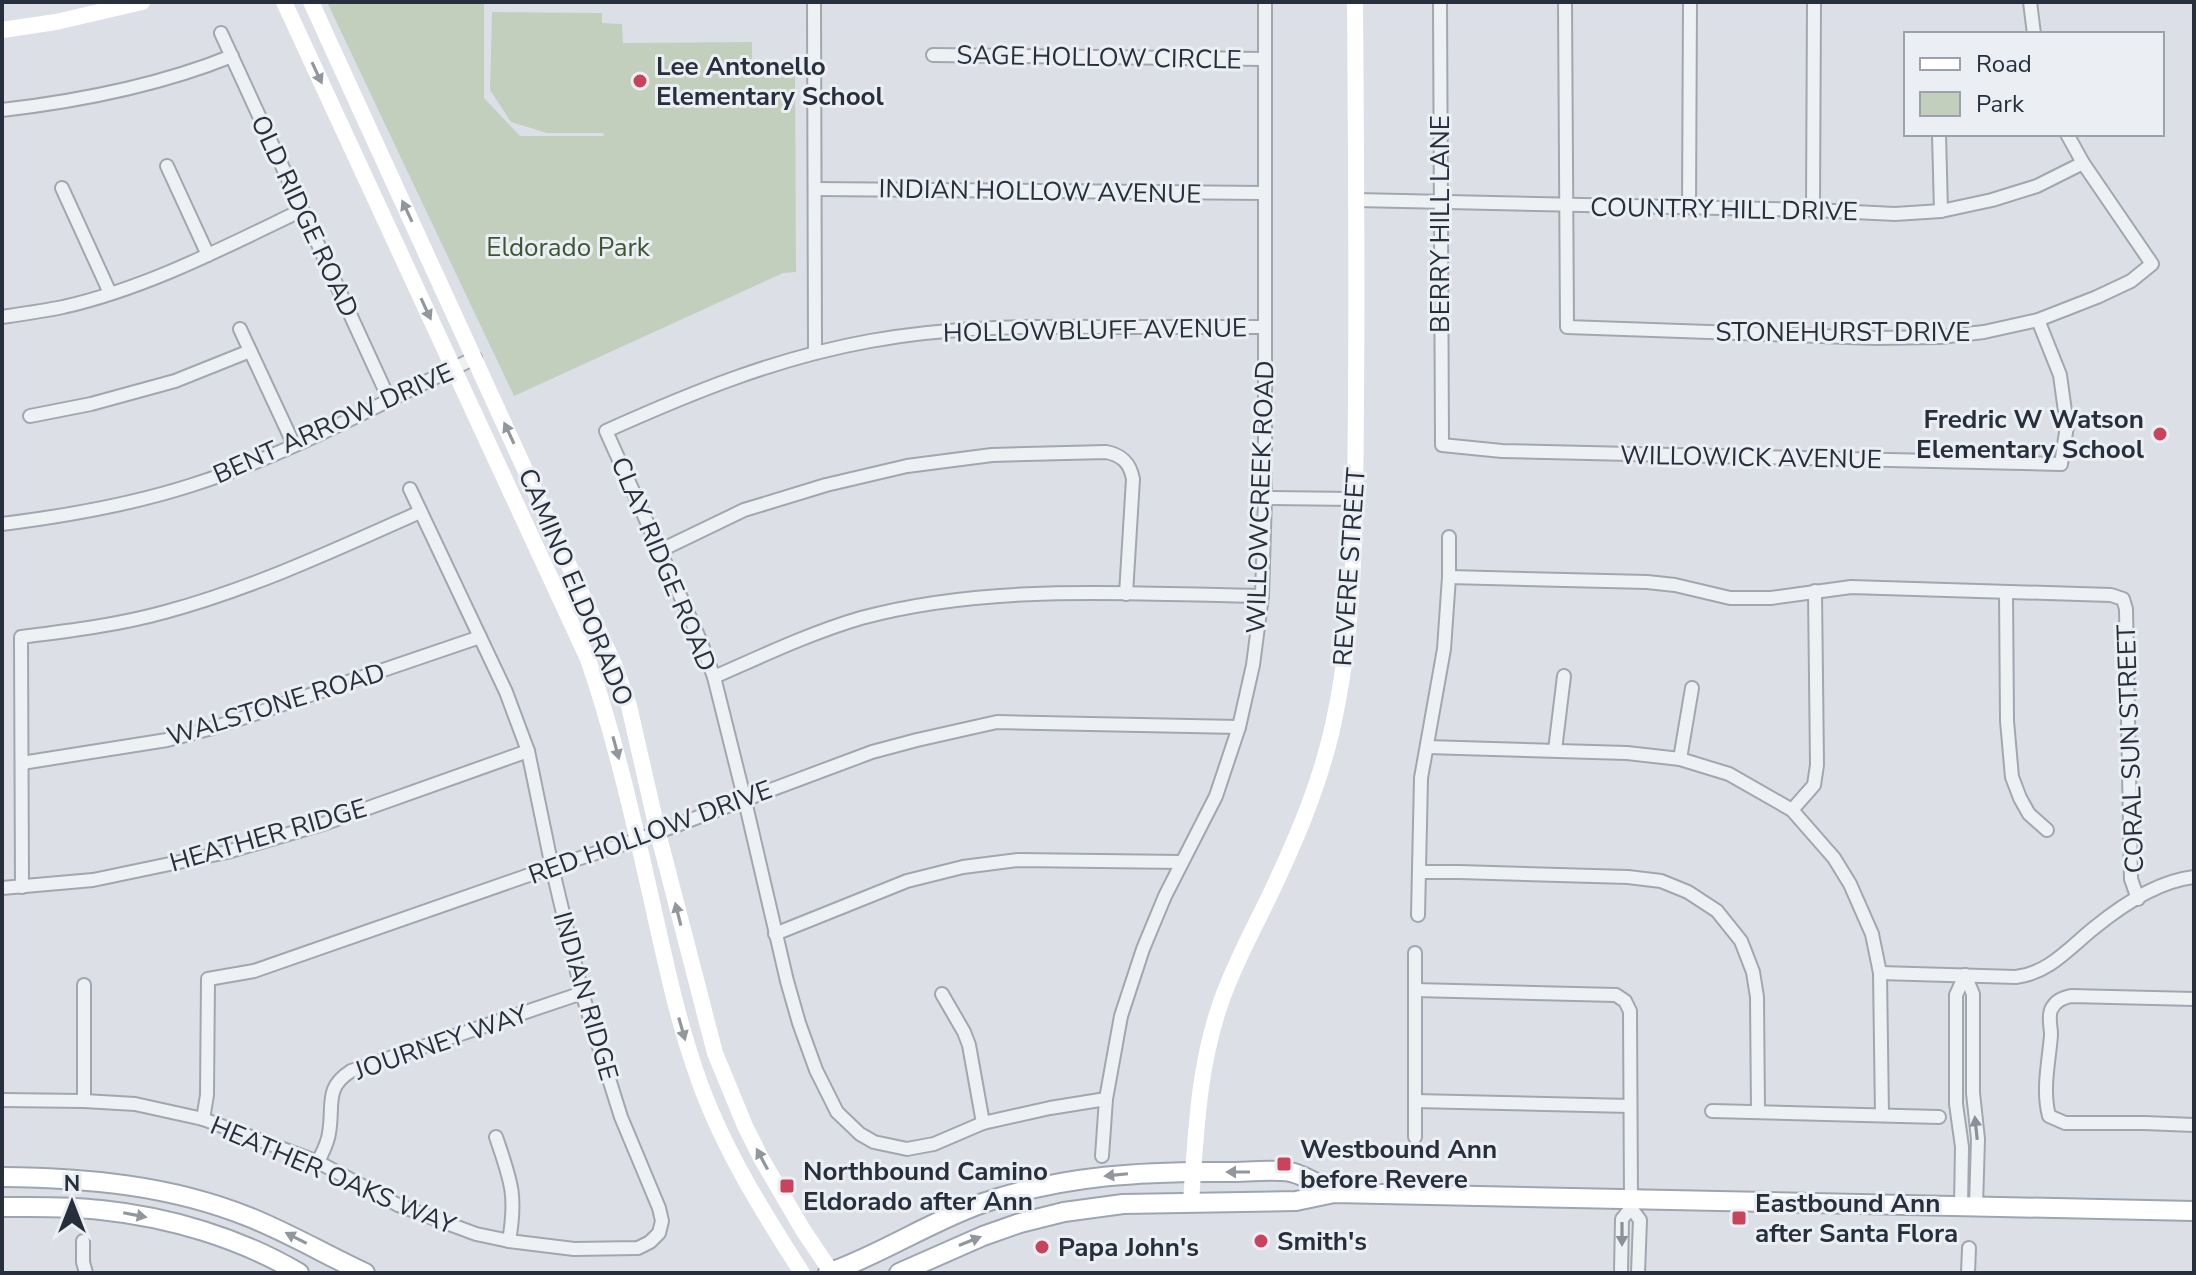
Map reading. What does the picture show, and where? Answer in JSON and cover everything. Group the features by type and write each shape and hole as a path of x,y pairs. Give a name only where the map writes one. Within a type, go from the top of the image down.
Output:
{"main road":[{"path":"2,30 56,22 142,2"},
{"name":"CAMINO ELDORADO","path":"284,2 588,659 611,730 671,990 696,1073 714,1117 756,1200 802,1273"},
{"name":"CAMINO ELDORADO","path":"311,2 614,664 629,706 704,1016 727,1084 761,1158 830,1273"},
{"name":"REVERE STREET","path":"1191,1202 1199,1093 1214,1023 1236,964 1289,854 1316,784 1331,734 1346,654 1351,615 1355,499 1355,2"},
{"path":"830,1273 983,1203 1043,1187 1120,1174 1291,1172 1334,1193"},
{"path":"2,1177 114,1182 183,1195 269,1225 365,1273"},
{"path":"899,1273 983,1236 1052,1215 1112,1205 1296,1201 1334,1193 1631,1204 2194,1211"},
{"path":"2,1207 88,1209 146,1217 193,1228 236,1243 299,1273"}],"street":[{"path":"814,2 815,353"},
{"name":"WILLOWCREEK ROAD","path":"1102,1156 1106,1099 1125,1003 1143,949 1216,796 1239,727 1253,665 1262,596 1265,498 1265,2"},
{"name":"BERRY HILL LANE","path":"1440,2 1442,445"},
{"path":"1565,2 1565,206"},
{"path":"1689,207 1690,2"},
{"path":"1813,210 1814,2"},
{"path":"2030,2 2034,32"},
{"name":"OLD RIDGE ROAD","path":"221,33 389,399"},
{"name":"SAGE HOLLOW CIRCLE","path":"933,55 1265,59"},
{"path":"2,110 54,104 144,86 232,56"},
{"path":"1939,136 1941,211"},
{"path":"2068,136 2083,163"},
{"name":"COUNTRY HILL DRIVE","path":"1357,200 1895,214 1941,211 1992,200 2037,186 2083,163"},
{"name":"STONEHURST DRIVE","path":"1565,206 1567,327 1876,338 1940,337 1984,332 2038,320 2131,281 2152,264 2083,163"},
{"path":"167,166 208,255"},
{"path":"62,188 110,293"},
{"name":"INDIAN HOLLOW AVENUE","path":"815,189 1265,193"},
{"path":"2,315 64,306 157,277 302,210"},
{"name":"WILLOWICK AVENUE","path":"1442,445 1502,451 2061,464 2067,426 2060,375 2038,320"},
{"name":"HOLLOWBLUFF AVENUE","path":"606,431 714,384 815,353 871,341 1000,326 1265,327"},
{"path":"240,329 294,445"},
{"path":"30,416 91,404 175,381 250,351"},
{"name":"BENT ARROW DRIVE","path":"2,524 65,516 193,485 294,445 475,358"},
{"name":"CLAY RIDGE ROAD","path":"606,431 714,677 799,1023 816,1070 837,1112 848,1126 874,1142 907,1149 934,1144 983,1123 1106,1099"},
{"path":"659,551 744,510 826,485 907,466 992,455 1106,452 1117,454 1126,461 1133,479 1126,594"},
{"name":"INDIAN RIDGE","path":"410,489 506,692 528,751 582,993 621,1117 659,1208 662,1221 659,1233"},
{"path":"1265,498 1355,499"},
{"path":"22,887 21,637 98,627 165,612 284,572 420,512"},
{"path":"1418,915 1421,778 1444,649 1449,537"},
{"path":"1449,577 1647,582 1730,598 1771,598 1851,587 2006,592 2007,721 2012,777 2029,814 2047,830"},
{"path":"1792,810 1814,785 1817,765 1815,591"},
{"name":"CORAL SUN STREET","path":"2006,592 2111,595 2123,599 2126,609 2131,879 2138,899"},
{"path":"714,677 795,641 861,618 941,601 1010,595 1262,596"},
{"name":"WALSTONE ROAD","path":"22,763 167,740 216,727 480,637"},
{"path":"1555,750 1564,676"},
{"path":"1680,759 1692,688"},
{"name":"RED HOLLOW DRIVE","path":"203,1119 207,1095 208,979 254,971 658,833 872,752 917,740 997,722 1239,727"},
{"path":"1427,747 1627,753 1680,759 1729,774 1792,810 1834,858 1850,884 1872,934 1880,973 1882,1115"},
{"name":"HEATHER RIDGE","path":"2,888 93,880 227,852 326,823 528,751"},
{"path":"775,934 907,881 963,867 1018,860 1182,862"},
{"path":"1420,872 1628,877 1661,881 1688,892 1717,911 1741,941 1753,972 1757,997 1758,1112"},
{"path":"1880,973 2031,975 2047,967 2105,920 2138,899 2163,886 2194,877"},
{"path":"1415,953 1415,1137"},
{"path":"1965,975 1956,995 1956,1104 1968,1206"},
{"path":"84,985 84,1101"},
{"path":"1415,990 1616,995 1625,1001 1630,1011 1631,1204 1640,1220 1638,1273"},
{"name":"JOURNEY WAY","path":"318,1162 329,1135 332,1090 338,1079 351,1071 582,993"},
{"path":"942,994 969,1045 983,1123"},
{"path":"2194,999 2071,996 2057,1002 2052,1007 2050,1017 2045,1090 2049,1116 2065,1123 2194,1125"},
{"name":"HEATHER OAKS WAY","path":"2,1100 135,1104 203,1119 318,1162 398,1205 476,1234 509,1241 574,1249 638,1248 659,1233"},
{"path":"1415,1101 1630,1106"},
{"path":"1712,1111 1939,1117"},
{"path":"496,1137 512,1185 514,1211 509,1241"},
{"path":"1621,1273 1622,1219 1631,1204"},
{"path":"83,1241 86,1273"},
{"path":"1968,1273 1969,1248"}],"green space":[{"name":"Eldorado Park","path":"327,2 484,2 484,98 520,136 604,136 603,133 547,133 511,122 490,90 492,12 602,13 602,23 622,24 623,43 752,42 752,63 795,63 796,272 783,273 514,396"}],"place":[{"name":"Lee Antonello Elementary School","path":"640,81"},
{"name":"Fredric W Watson Elementary School","path":"2160,434"},
{"name":"Westbound Ann before Revere","path":"1284,1164"},
{"name":"Northbound Camino Eldorado after Ann","path":"787,1186"},
{"name":"Eastbound Ann after Santa Flora","path":"1739,1218"},
{"name":"Smith's","path":"1261,1241"},
{"name":"Papa John's","path":"1042,1247"}]}
